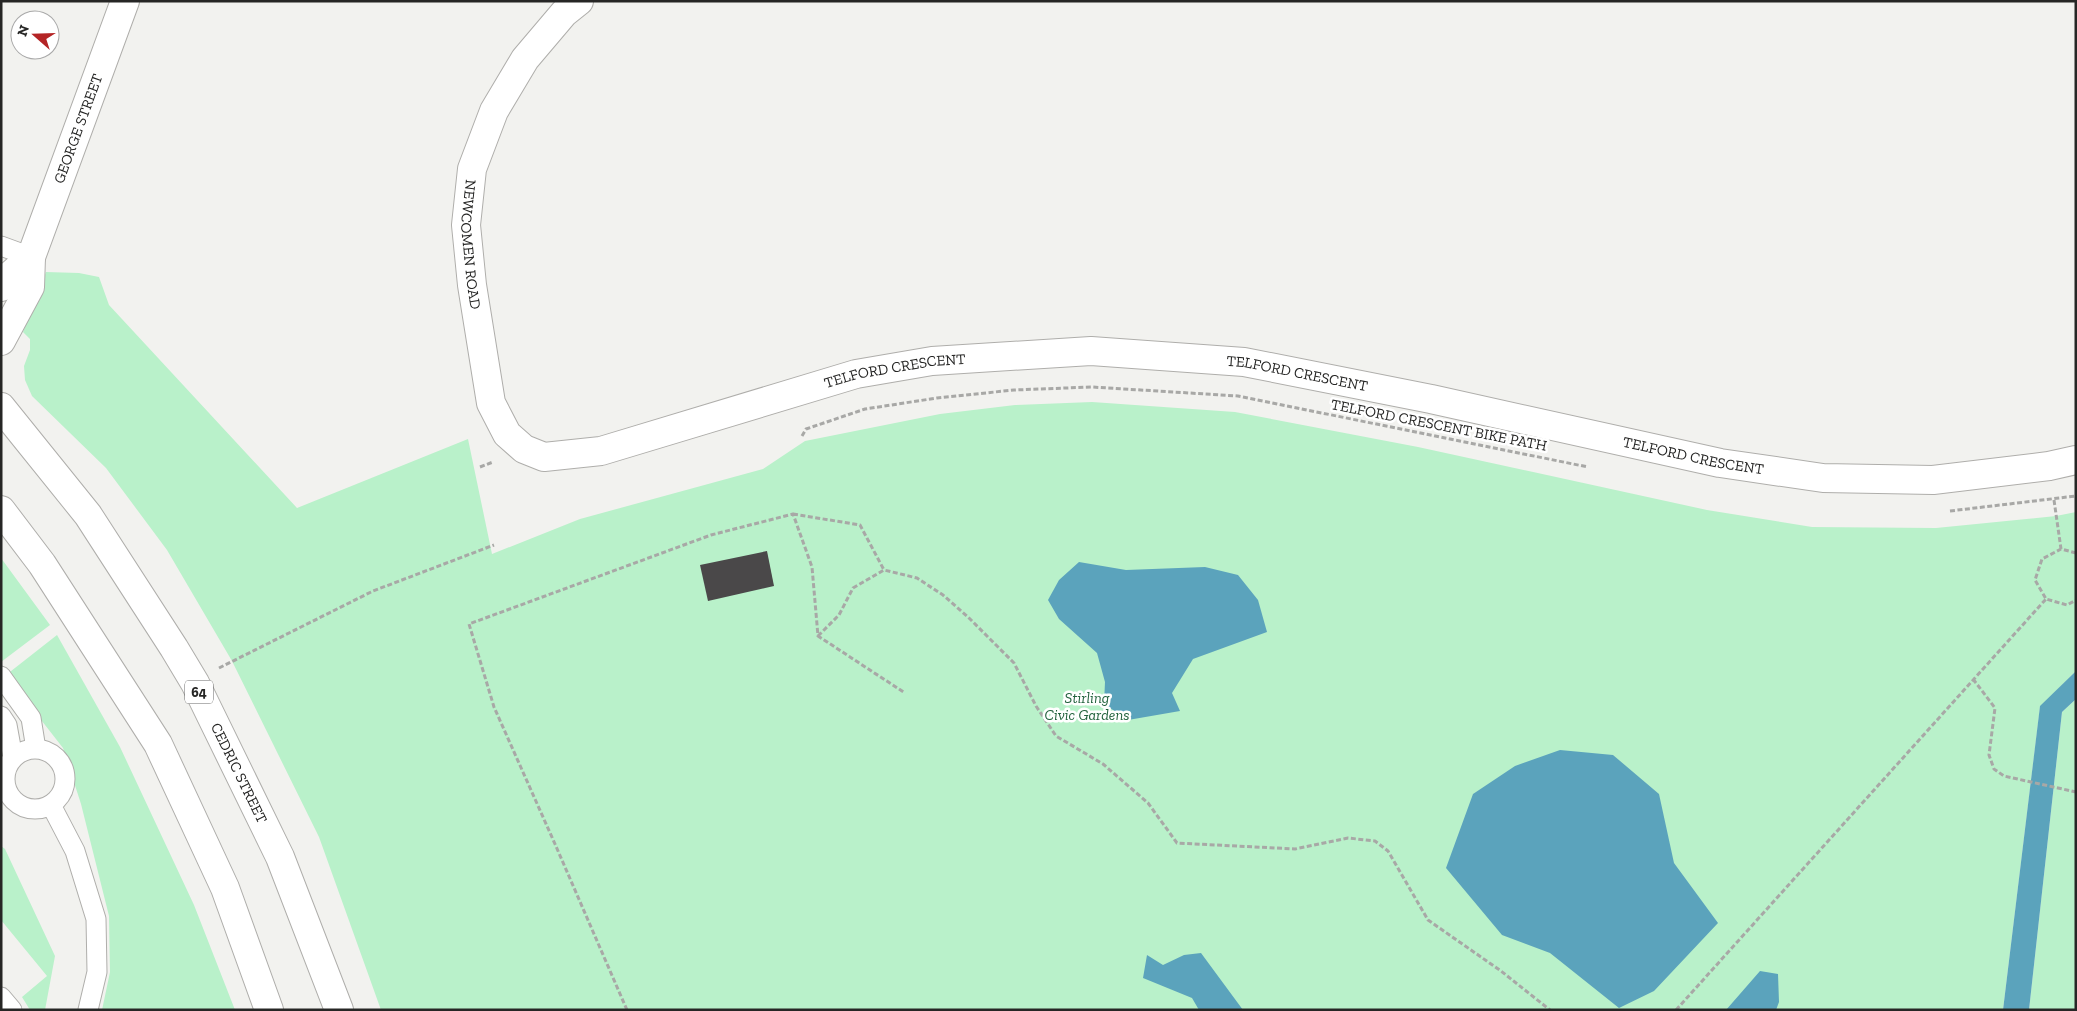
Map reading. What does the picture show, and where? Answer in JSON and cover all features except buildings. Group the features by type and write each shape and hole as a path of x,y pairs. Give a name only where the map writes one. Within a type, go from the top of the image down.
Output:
{"street":[{"name":"GEORGE STREET","path":"1,342 30,288 31,257 126,1"},
{"name":"NEWCOMEN ROAD","path":"524,449 507,434 491,403 472,284 466,225 472,170 494,111 525,58 564,14 579,1"},
{"name":"GEORGE STREET","path":"1,287 7,278 31,257"},
{"name":"TELFORD CRESCENT","path":"524,449 544,458 601,451 856,374 932,361 1091,350 1244,362 1431,399 1720,462 1823,478 1933,480 2049,466 2076,460"},
{"name":"CEDRIC STREET","path":"1,408 88,515 195,683 280,858 339,1010"},
{"path":"1,510 42,564 158,744 225,888 269,1010"}],"lane":[{"path":"1,246 31,257"},
{"path":"1,676 31,718 36,748"},
{"path":"1,716 6,725 14,758"},
{"path":"36,748 48,752 58,760 64,771 65,784 60,796 51,805 36,810 21,806 5,797 6,769 14,758 24,751 36,748"},
{"path":"51,805 75,851 96,920 97,972 88,1010"},
{"path":"1,997 12,1010"}],"path":[{"name":"TELFORD CRESCENT BIKE PATH","path":"802,436 806,430 865,409 937,398 1014,390 1092,387 1238,396 1598,469"},
{"path":"1945,511 2076,496"},
{"path":"2054,500 2061,549"},
{"path":"793,514 812,567 818,636"},
{"path":"627,1010 494,707 469,624 712,535 793,514 860,525 884,570"},
{"path":"226,664 373,591 494,545"},
{"path":"2076,554 2061,549 2042,559 2035,580 2046,599 2067,605 2076,600"},
{"path":"818,636 839,615 854,588 884,570 917,578 943,595 968,617 1014,664 1036,706 1056,736 1103,764 1148,803 1178,843 1295,848 1348,838 1375,840 1388,851 1428,920 1501,971 1550,1010"},
{"path":"1676,1010 2046,599"},
{"path":"818,636 906,693"},
{"path":"1973,680 1995,708 1989,755 1994,769 2004,776 2076,792"}],"green space":[{"name":"Stirling Civic Gardens","path":"46,272 79,273 99,277 109,305 297,508 468,439 492,554 580,519 763,469 805,441 940,414 1015,405 1092,402 1235,412 1418,447 1707,510 1812,527 1936,528 2056,516 2076,512 2076,671 2040,707 2003,1010 381,1010 319,837 232,661 167,550 106,468 32,396 25,380 24,366 30,350 30,339 23,332"},
{"path":"1,558 50,625 1,662"},
{"path":"57,635 120,747 194,905 235,1010 102,1010 110,972 109,916 81,804 63,748 6,675"},
{"path":"2076,699 2076,1010 2029,1010 2062,712"},
{"path":"1,846 5,849 55,956 45,1010 30,1010 22,997 47,976 1,920"}],"water":[{"path":"1079,562 1126,570 1205,567 1238,575 1258,600 1267,632 1193,659 1172,693 1180,711 1128,720 1104,704 1105,682 1097,653 1059,619 1048,600 1059,580"},
{"path":"2076,671 2076,699 2062,712 2029,1010 2003,1010 2040,706"},
{"path":"1560,750 1613,755 1659,794 1674,863 1718,923 1654,991 1619,1008 1550,953 1502,935 1446,868 1473,794 1515,766"},
{"path":"1201,953 1243,1010 1199,1010 1192,998 1143,978 1147,955 1163,965 1184,955"},
{"path":"1760,971 1778,974 1779,1002 1776,1010 1726,1010"}]}
